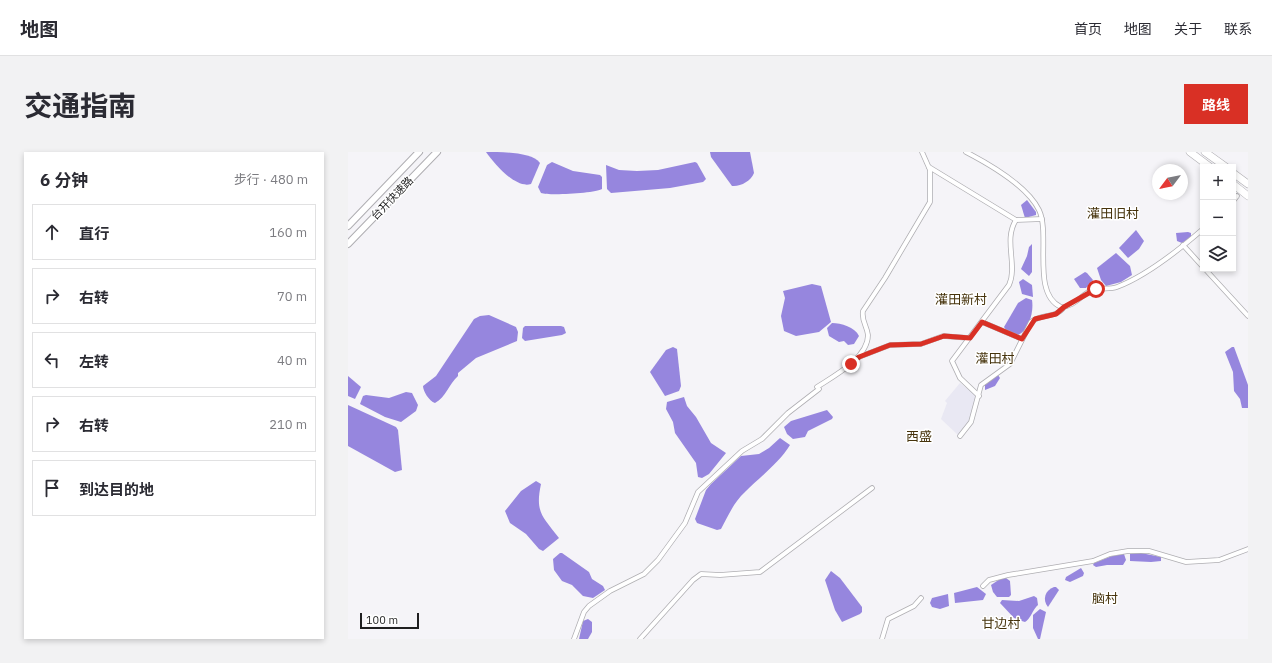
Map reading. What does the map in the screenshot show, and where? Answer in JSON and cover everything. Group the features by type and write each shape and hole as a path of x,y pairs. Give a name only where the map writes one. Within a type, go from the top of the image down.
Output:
{"highway":[{"name":"台开快速路","path":"348,226 420,152"},
{"name":"台开快速路","path":"348,244 437,152"},
{"path":"1190,152 1206,164"},
{"path":"1205,152 1222,164"},
{"path":"1236,175 1248,184"},
{"path":"1236,186 1248,196"}],"street":[{"path":"859,357 868,337 862,317 863,311 930,202 929,167 922,152"},
{"path":"966,152 1021,187 1037,207 1042,219 1046,288 1052,301 1064,307"},
{"path":"929,167 1016,220 1042,219"},
{"path":"1234,200 1237,196"},
{"path":"979,396 960,378 952,362 1006,291 1013,276 1010,240 1016,220"},
{"path":"960,436 970,425 984,382 1010,364 1022,339 1035,319 1056,314 1064,307 1069,306 1090,291 1117,287 1150,270 1200,231"},
{"path":"1183,245 1200,264"},
{"path":"1208,272 1248,316"},
{"path":"982,322 1022,339"},
{"path":"574,639 584,612 588,606 610,591 644,574 658,560 685,523 698,492 742,451 762,439 788,413 818,388 859,357 890,345 921,344 944,336 970,338"},
{"path":"640,639 693,580 701,574 720,575 762,571 872,488"},
{"path":"983,586 989,580 1008,575 1093,562 1110,554 1128,551 1150,551 1186,562 1219,560 1248,549"},
{"path":"882,639 888,619 914,606 921,598"}],"shaded area":[{"path":"486,152 516,153 536,159 540,163 531,184 525,185 512,179"},
{"path":"710,152 750,152 754,173 753,176 745,183 738,186 732,186 711,157"},
{"path":"552,162 573,171 600,175 602,177 602,189 573,194 541,193 538,187 547,165"},
{"path":"695,162 706,179 703,182 670,188 611,193 607,189 606,165 619,170 637,171 658,170"},
{"path":"1027,200 1036,212 1036,215 1025,218 1021,205"},
{"path":"1136,230 1144,241 1139,249 1128,258 1119,248"},
{"path":"1176,233 1191,233 1191,237 1182,243 1177,241"},
{"path":"1032,244 1032,272 1029,276 1021,269 1029,247"},
{"path":"1116,253 1130,266 1132,275 1121,282 1106,286 1101,280 1097,268"},
{"path":"1085,272 1093,280 1086,288 1080,288 1074,279"},
{"path":"1023,279 1032,285 1033,297 1022,294 1019,282"},
{"path":"812,284 821,286 831,322 819,332 796,336 784,331 781,316 785,298 783,291"},
{"path":"1026,298 1032,300 1030,320 1022,333 1018,335 1006,330 1004,327 1018,303"},
{"path":"489,315 516,327 518,332 517,341 476,358 458,373 458,376 445,394 435,403 433,402 427,396 423,386 436,376 474,319 480,316"},
{"path":"832,323 843,325 854,330 859,336 854,344 848,345 844,341 839,342 829,336 827,328"},
{"path":"525,326 561,326 564,327 566,333 525,341 522,338 523,328"},
{"path":"673,347 677,349 681,386 679,391 665,396 650,372 666,350"},
{"path":"1234,347 1248,385 1248,408 1242,408 1240,399 1234,391 1233,372 1225,352"},
{"path":"998,375 1000,378 995,386 985,390 985,385"},
{"path":"348,376 361,387 355,399 348,396"},
{"path":"960,383 978,397 971,419 958,435 941,419 947,403 945,401"},
{"path":"406,392 412,393 418,405 416,411 401,422 385,417 360,404 363,396 366,395 389,398"},
{"path":"684,397 687,406 696,417 711,443 726,453 709,474 702,478 698,477 696,463 675,433 673,422 666,409 667,402"},
{"path":"348,405 396,427 398,430 402,470 395,472 348,446"},
{"path":"827,410 833,417 832,419 808,431 805,437 793,439 787,434 784,427 791,421"},
{"path":"780,438 790,445 786,452 738,500 721,529 717,530 697,523 695,519 706,490 711,484 741,456 759,454 769,448"},
{"path":"536,481 541,484 539,501 541,513 559,538 543,551 539,549 526,534 510,523 505,511 521,491"},
{"path":"560,553 589,572 592,579 603,586 605,590 593,598 583,596 572,585 562,581 554,570 553,559"},
{"path":"1141,553 1161,557 1161,561 1130,561 1130,554"},
{"path":"1124,554 1126,560 1123,565 1096,567 1093,565 1094,563 1112,556"},
{"path":"1081,568 1084,573 1083,576 1070,582 1065,580 1066,577"},
{"path":"831,571 840,578 862,607 862,612 860,614 842,622 835,610 825,580"},
{"path":"1006,578 1010,581 1011,595 1009,597 997,597 993,592 991,585 1000,579"},
{"path":"977,587 986,594 983,600 955,603 954,593"},
{"path":"1054,587 1059,590 1048,607 1045,601 1045,596 1048,590"},
{"path":"948,594 949,606 940,609 932,607 930,603 932,598"},
{"path":"1034,596 1037,598 1038,605 1025,622 1015,619 1000,603 1002,600 1019,601"},
{"path":"1040,609 1046,612 1040,639 1038,639 1033,628 1033,615"},
{"path":"588,619 592,622 592,632 588,639 579,639 583,621"}],"district":[{"name":"灌田旧村","path":"1113,213"},
{"name":"灌田新村","path":"961,299"},
{"name":"灌田村","path":"995,358"},
{"name":"西盛","path":"919,436"},
{"name":"脑村","path":"1105,598"},
{"name":"甘边村","path":"1001,623"}],"route":[{"path":"851,364 859,357 893,344 921,344 947,335 970,338 982,322 1008,335 1022,339 1031,322 1035,319 1056,314 1064,307 1069,306 1090,291 1096,289"}]}
